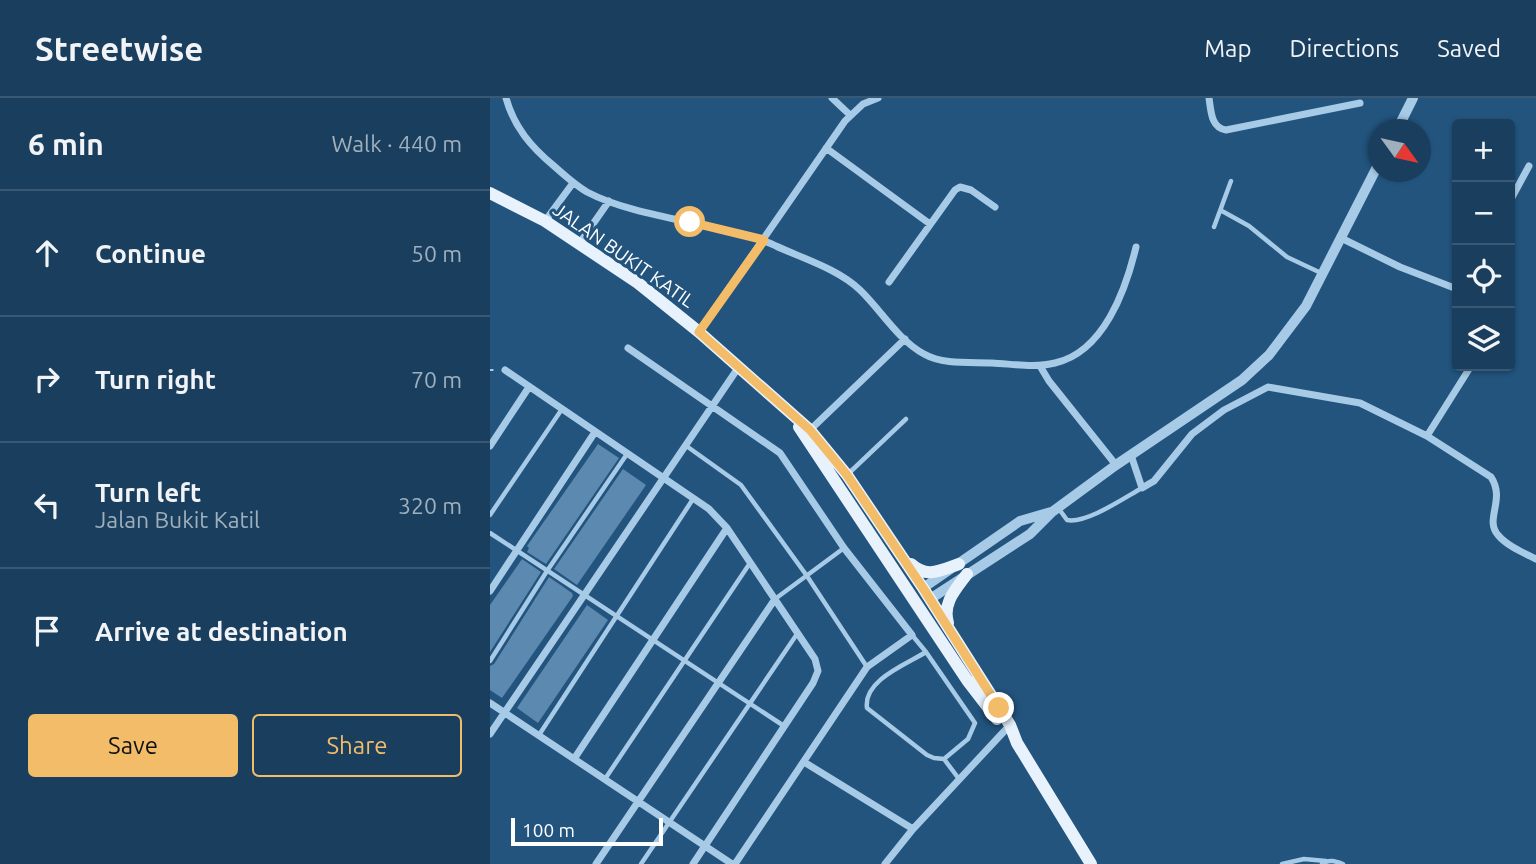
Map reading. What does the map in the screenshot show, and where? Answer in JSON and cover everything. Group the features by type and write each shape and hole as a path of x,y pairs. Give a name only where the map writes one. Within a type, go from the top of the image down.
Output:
{"main road":[{"name":"JALAN BUKIT KATIL","path":"490,193 545,221 638,283 699,332 791,415 847,475 950,631 1091,864"},
{"name":"JALAN BUKIT KATIL","path":"807,433 967,680 1007,727"},
{"path":"893,542 913,567 922,573 963,569"},
{"path":"950,631 946,618 949,598 963,569"},
{"path":"901,579 925,595 931,625"}],"street":[{"path":"506,98 526,139 541,156 573,183 609,201 764,240 844,278 859,289 905,339 925,355 937,360 1040,366 1075,356 1106,322 1119,300 1129,278 1136,247"},
{"path":"832,98 850,115"},
{"path":"699,332 850,115 863,104 878,98"},
{"path":"1209,98 1214,124 1221,130 1360,103"},
{"path":"1402,119 1413,98"},
{"path":"826,148 930,224"},
{"path":"1515,192 1529,166"},
{"path":"963,569 1030,534 1055,509 1254,370 1293,325 1369,182"},
{"path":"545,221 573,183"},
{"path":"889,282 955,190 960,187 971,190 995,207"},
{"path":"579,244 609,201"},
{"path":"1341,238 1400,267 1452,287"},
{"path":"807,433 905,339"},
{"path":"490,704 734,864 867,667 912,635 844,548 780,453 628,348"},
{"path":"1040,366 1116,465"},
{"path":"490,734 738,368"},
{"path":"505,370 709,509 727,528 815,659 818,671 693,864"},
{"path":"1427,436 1468,371"},
{"path":"490,446 529,387"},
{"path":"1131,455 1142,488 1154,481 1192,434 1224,410 1268,387 1360,403 1427,436 1491,477 1497,486 1498,499 1493,529 1508,544 1536,559"},
{"path":"490,591 595,432"},
{"path":"925,595 963,569 1020,521 1055,509"},
{"path":"574,759 727,528"},
{"path":"596,864 775,599"},
{"path":"885,864 913,829 1007,727"},
{"path":"804,762 913,829"}],"lane":[{"path":"1214,227 1231,181"},
{"path":"1222,211 1249,226 1287,257 1323,273"},
{"path":"490,515 562,409"},
{"path":"847,475 906,419"},
{"path":"685,445 741,485 807,576 867,667"},
{"path":"490,661 627,453"},
{"path":"1055,509 1067,520 1073,521 1103,510 1142,488"},
{"path":"538,736 694,499"},
{"path":"490,533 784,726"},
{"path":"775,599 844,548"},
{"path":"604,779 750,563"},
{"path":"641,864 798,634"},
{"path":"912,635 926,652 975,723 968,739 944,759 927,755 867,708 867,695 877,682 926,652"},
{"path":"944,759 959,779"},
{"path":"1283,864 1304,859 1343,864"}],"building":[{"path":"598,444 619,458 546,564 527,552 527,546"},
{"path":"623,469 646,485 577,585 554,569"},
{"path":"522,559 541,572 490,652 490,605"},
{"path":"549,577 573,596 502,698 490,690 490,666 494,664"},
{"path":"587,605 608,620 538,723 517,708"}],"route":[{"path":"690,222 764,240 699,332 810,430 847,475 999,708"}]}
